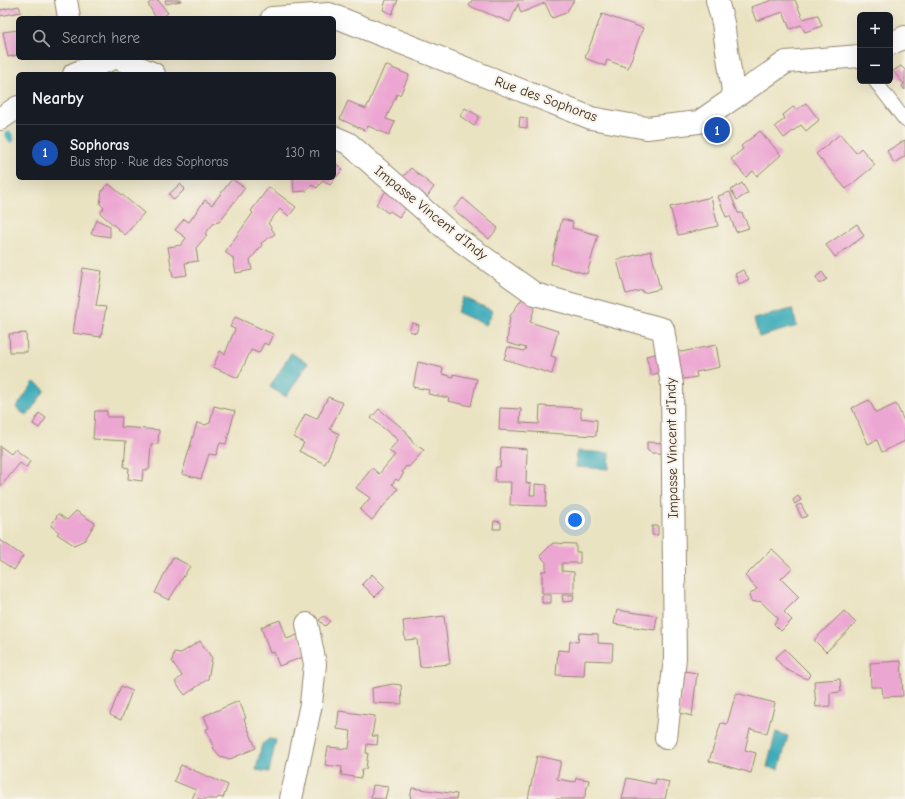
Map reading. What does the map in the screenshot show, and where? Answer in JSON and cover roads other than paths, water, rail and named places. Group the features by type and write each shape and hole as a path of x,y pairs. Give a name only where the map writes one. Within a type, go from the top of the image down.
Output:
{"street":[{"path":"66,0 69,16"},
{"path":"717,0 723,23 734,98"},
{"name":"Rue des Sophoras","path":"300,16 329,14 334,16"},
{"name":"Rue des Sophoras","path":"336,17 591,118 647,128 699,122 786,62 857,59"},
{"path":"893,43 905,37"},
{"path":"76,68 106,60"},
{"path":"122,60 150,72"},
{"path":"0,119 16,108"},
{"name":"Impasse Vincent d'Indy","path":"336,138 348,143 454,236 536,294 663,330 672,385 675,658 666,738"},
{"path":"291,799 310,704 315,664 307,624"}],"lane":[{"path":"877,84 905,120"}],"water":[{"path":"463,297 493,311 486,325 457,312"},
{"path":"792,309 797,326 759,337 754,319"},
{"path":"291,353 308,363 286,397 270,387"},
{"path":"34,382 45,390 27,416 16,408"},
{"path":"577,451 610,453 609,469 576,467"},
{"path":"776,732 788,736 779,769 767,767"},
{"path":"269,739 276,740 269,772 256,770 262,744"}],"waterway":[{"path":"9,135 11,139"}],"place":[{"name":"Sophoras","path":"717,130"}]}
